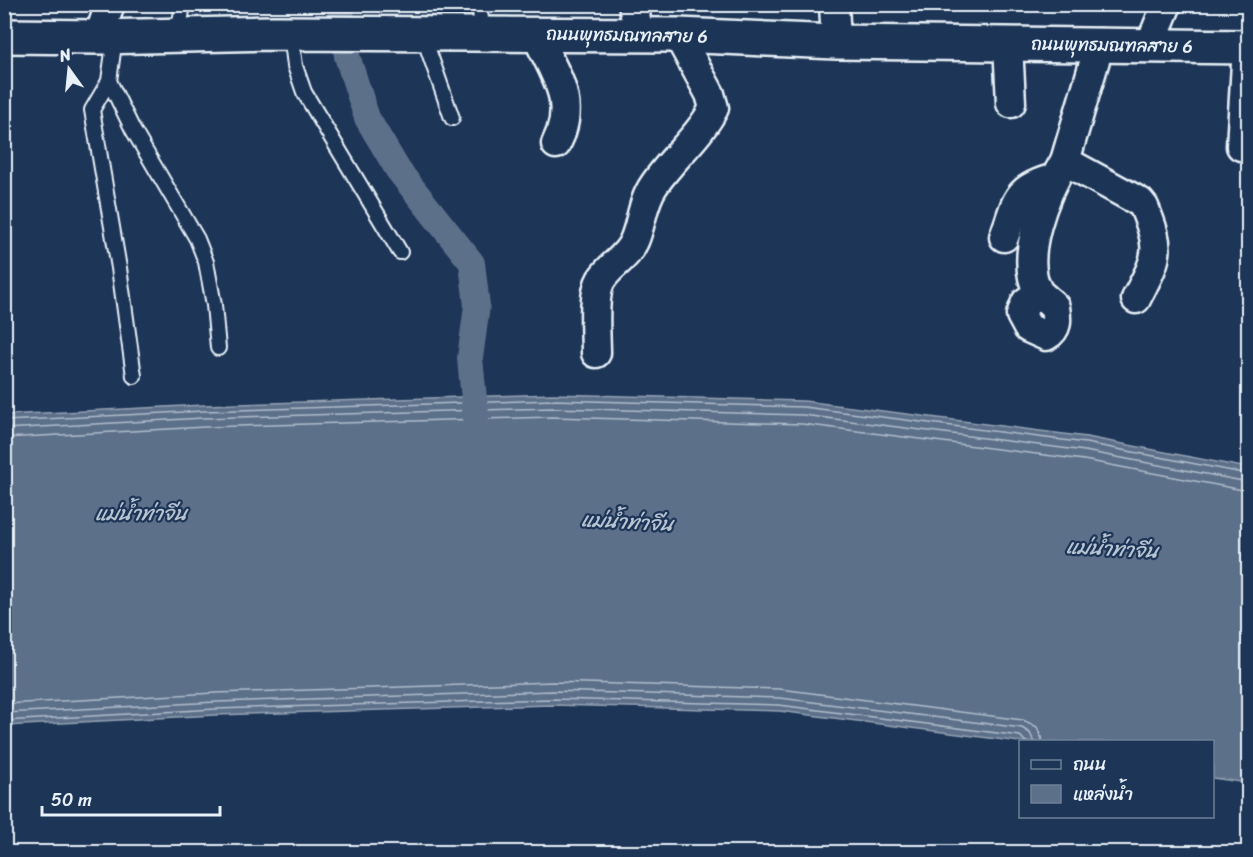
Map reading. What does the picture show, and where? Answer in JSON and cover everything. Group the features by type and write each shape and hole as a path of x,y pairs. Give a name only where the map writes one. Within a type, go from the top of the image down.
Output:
{"main road":[{"name":"ถนนพุทธมณฑลสาย 6","path":"4,36 107,37 180,20 300,34 422,34 481,19 536,34 636,20 678,35 836,42 1248,47"}],"street":[{"path":"107,37 110,4"},
{"path":"834,4 836,42"},
{"path":"1143,45 1148,4"},
{"path":"1143,45 1167,4"},
{"path":"536,34 562,91 567,109 566,125 556,144"},
{"path":"596,353 597,296 601,280 626,255 635,241 642,213 653,186 707,121 714,108 710,94 678,35"},
{"path":"1008,44 1011,103"},
{"path":"1039,293 1033,276 1030,255 1048,191 1060,170 1100,44"},
{"path":"1241,146 1248,47"},
{"path":"1004,237 1020,194 1060,170"},
{"path":"1060,170 1140,202 1144,207 1156,244 1157,256 1137,299"}],"lane":[{"path":"300,34 295,66 304,92 400,252"},
{"path":"422,34 452,118"},
{"path":"107,37 109,81 133,130 197,238 206,262 214,305 218,348"},
{"path":"109,81 93,110 134,376"}],"water":[{"name":"แม่น้ำท่าจีน","path":"553,394 804,401 1087,437 1248,468 1248,783 1214,778 1214,740 1019,740 1019,742 779,711 552,705 216,715 5,726 5,415 204,405"}],"waterway":[{"path":"340,4 347,56 367,118 398,170 472,263 477,306 470,358 477,430"}]}
